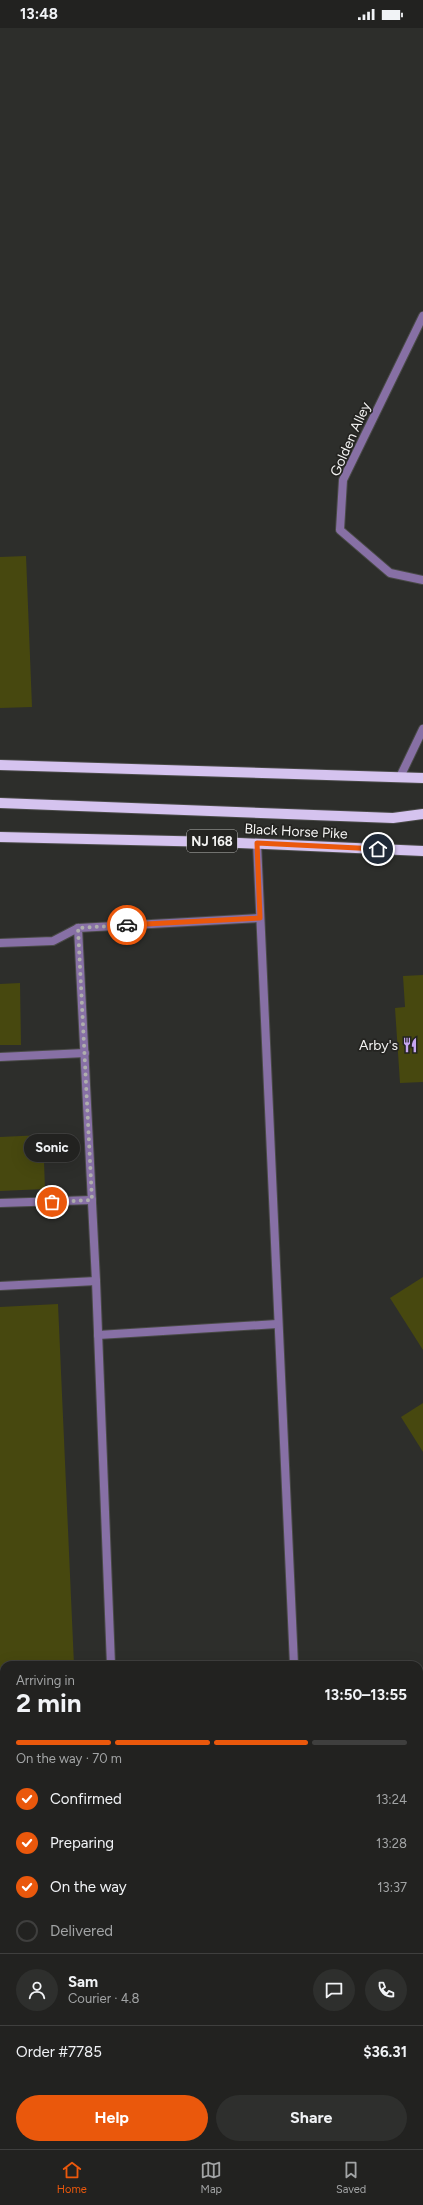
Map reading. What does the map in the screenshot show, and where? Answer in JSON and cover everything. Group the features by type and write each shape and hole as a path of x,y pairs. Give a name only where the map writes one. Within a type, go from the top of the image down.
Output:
{"main road":[{"path":"0,766 423,778"},
{"path":"0,803 393,818 423,814"},
{"name":"Black Horse Pike","path":"0,837 257,843 423,852"}],"street":[{"name":"Golden Alley","path":"423,316 343,480 340,530 390,573 423,580"},
{"path":"400,777 423,729"},
{"path":"257,843 277,1324 294,1661"},
{"path":"0,943 52,941 78,928 260,918"},
{"path":"78,928 96,1281 111,1661"},
{"path":"0,1057 85,1053"},
{"path":"0,1203 92,1200"},
{"path":"0,1286 96,1281"},
{"path":"98,1335 277,1324"}],"building":[{"path":"26,556 32,707 0,708 0,557"},
{"name":"Arby's","path":"423,975 423,1082 400,1083 395,1008 405,1007 403,976"},
{"path":"20,983 21,1045 0,1045 0,984"},
{"path":"43,1135 45,1189 0,1191 0,1137"},
{"path":"423,1277 423,1350 390,1298"},
{"path":"58,1304 74,1661 0,1661 0,1307"},
{"path":"423,1403 423,1452 401,1417"}],"way so far":[{"path":"52,1202 92,1200 78,928 127,925"}],"place":[{"name":"Arby's","path":"410,1045"},
{"name":"Sonic","path":"52,1202"}],"route":[{"path":"127,925 260,918 257,843 378,849"}]}
